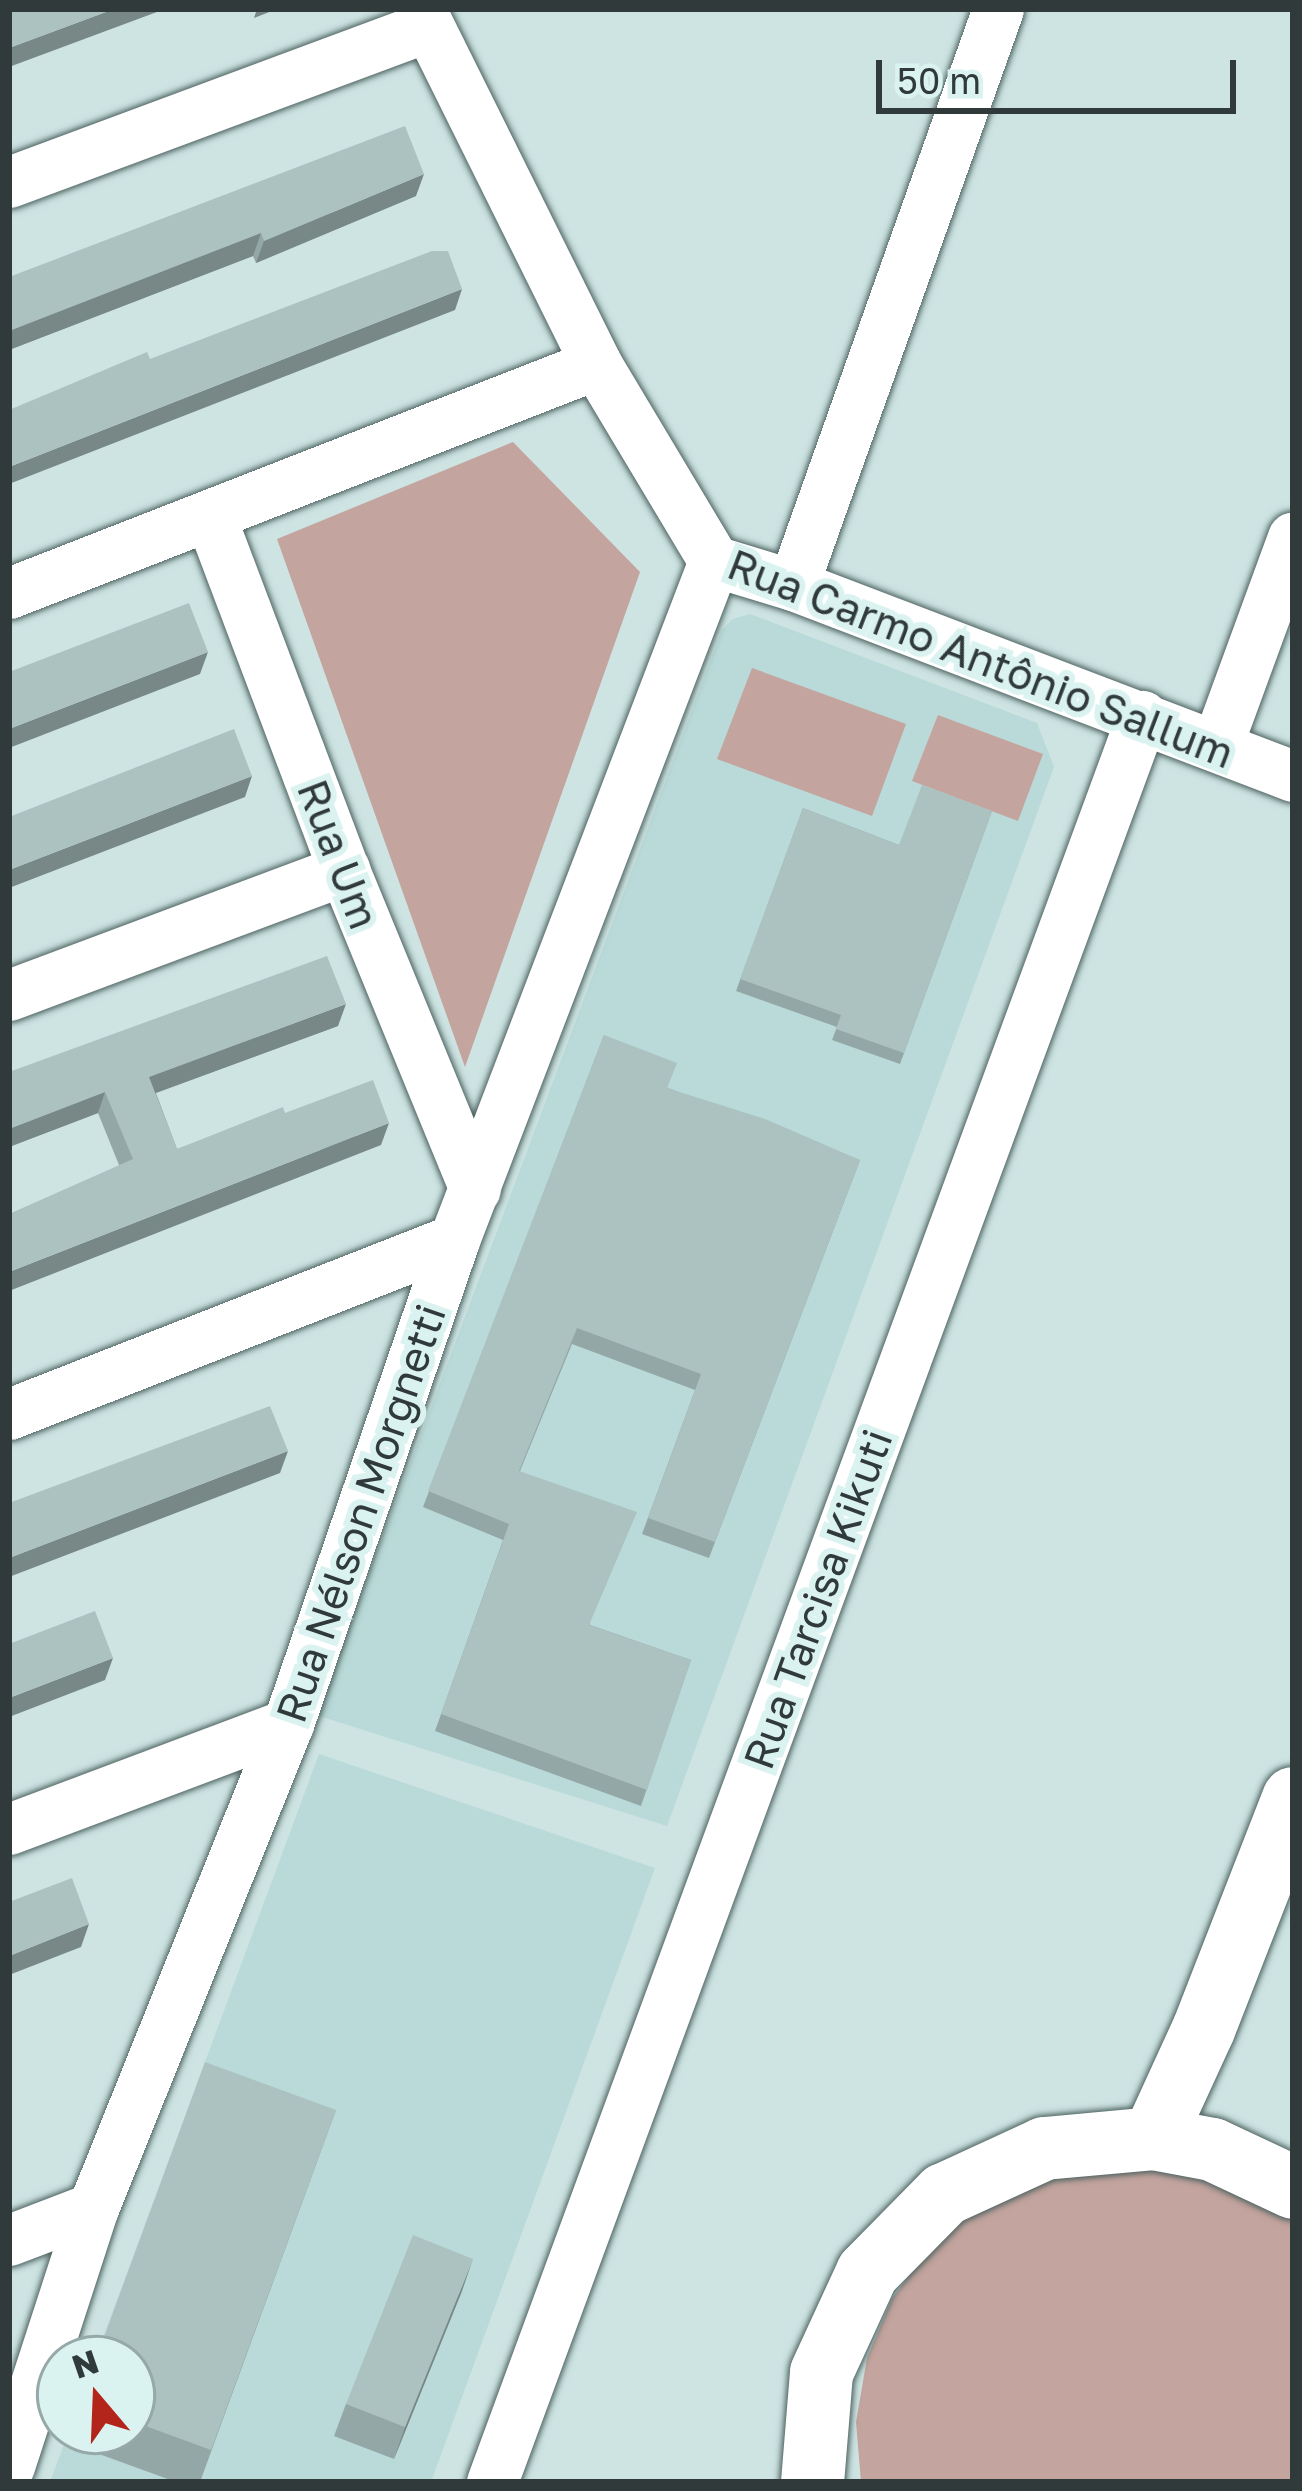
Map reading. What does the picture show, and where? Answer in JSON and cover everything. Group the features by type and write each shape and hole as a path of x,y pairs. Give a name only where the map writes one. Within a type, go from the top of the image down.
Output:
{"street":[{"path":"793,585 989,16"},
{"path":"9,182 424,18"},
{"name":"Rua Carmo Antônio Sallum","path":"424,18 596,364 714,562 793,585 1293,776"},
{"path":"9,593 596,364"},
{"name":"Rua Um","path":"210,516 344,870 475,1189"},
{"path":"1217,746 1293,537"},
{"name":"Rua Nélson Morgnetti","path":"9,2466 94,2208 288,1724 454,1240 714,562"},
{"name":"Rua Tarcisa Kikuti","path":"492,2482 1142,716"},
{"path":"9,995 344,870"},
{"path":"9,1414 454,1240"},
{"path":"9,1829 288,1724"},
{"path":"1153,2138 1293,1798"},
{"path":"808,2481 821,2372 867,2272 944,2194 1044,2148 1153,2138 1212,2149 1293,2188"},
{"path":"9,2240 94,2208"}],"shaded area":[{"path":"513,442 640,572 465,1067 277,539"},
{"path":"750,614 1037,723 1054,767 667,1826 316,1715 722,630 733,619"},
{"path":"752,668 906,724 872,816 717,759"},
{"path":"938,715 1043,754 1018,821 912,781"},
{"path":"319,1754 655,1868 431,2482 50,2482 60,2455 156,2455 156,2335 104,2335"},
{"path":"1174,2163 1293,2213 1293,2482 861,2482 856,2422 867,2358 892,2299 930,2247 979,2205 1040,2176"}],"building":[{"path":"9,9 114,9 9,48"},
{"path":"405,126 424,174 264,241 261,233 9,331 9,277"},
{"path":"432,251 448,251 462,289 9,467 9,410 147,352 150,359"},
{"path":"189,603 208,652 9,729 9,672"},
{"path":"234,729 252,776 9,870 9,817"},
{"path":"922,785 992,811 904,1053 836,1029 841,1015 740,979 803,808 899,845"},
{"path":"327,956 346,1004 149,1077 177,1149 283,1107 285,1113 373,1080 389,1123 9,1272 9,1214 133,1159 105,1092 9,1129 9,1072"},
{"path":"604,1035 677,1063 667,1088 765,1119 860,1160 715,1542 648,1518 701,1374 577,1328 519,1471 637,1512 589,1625 691,1660 647,1790 441,1714 509,1524 428,1491"},
{"path":"270,1406 288,1451 9,1558 9,1503"},
{"path":"95,1611 113,1658 9,1698 9,1644"},
{"path":"72,1878 89,1924 9,1956 9,1902"},
{"path":"205,2062 336,2110 211,2450 156,2430 156,2335 105,2335"},
{"path":"413,2235 473,2259 405,2427 346,2404"}]}
